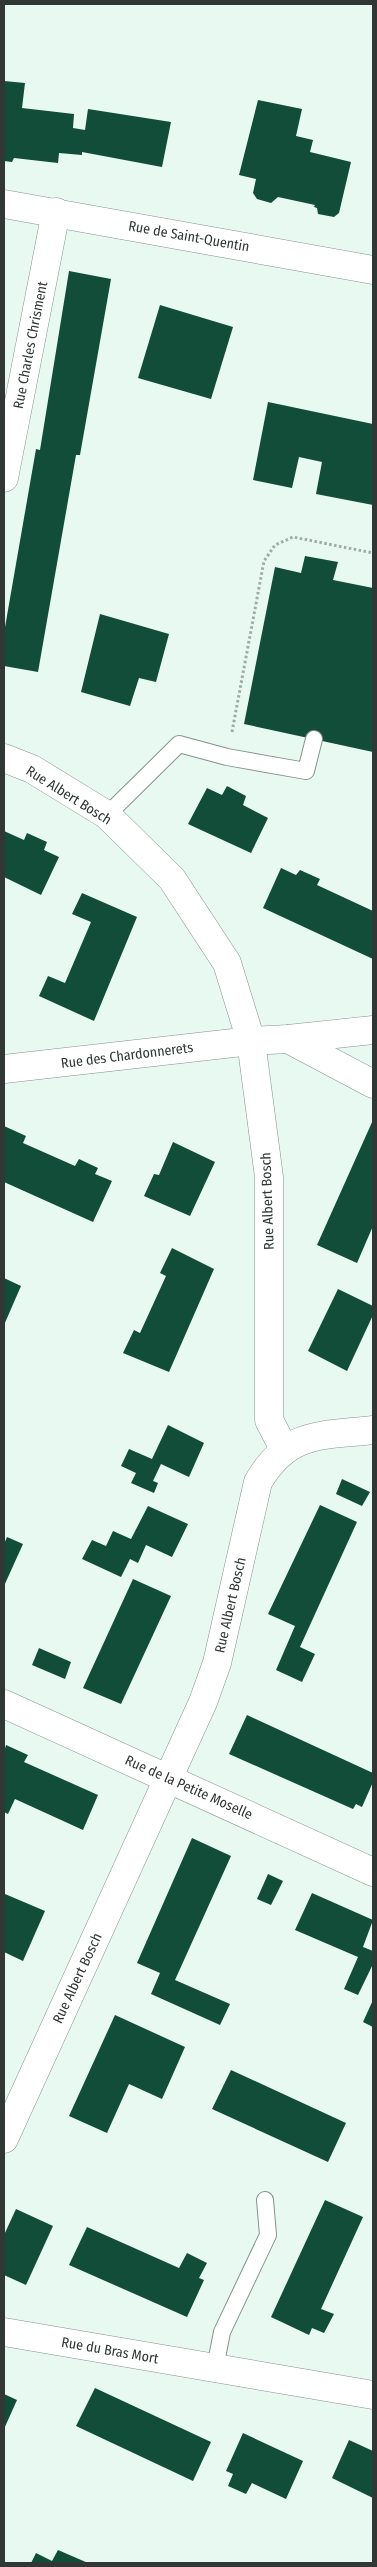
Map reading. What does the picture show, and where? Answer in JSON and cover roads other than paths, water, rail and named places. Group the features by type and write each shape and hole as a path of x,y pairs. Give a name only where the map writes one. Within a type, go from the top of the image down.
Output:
{"street":[{"name":"Rue de Saint-Quentin","path":"4,204 373,270"},
{"name":"Rue Charles Chrisment","path":"4,478 56,212"},
{"name":"Rue Albert Bosch","path":"4,758 32,769 107,815 172,879 227,963 251,1041 269,1177 269,1420 284,1449 268,1465 258,1482 217,1663 203,1702 4,2139"},
{"path":"251,1041 373,1030"},
{"path":"288,1039 373,1084"},
{"name":"Rue des Chardonnerets","path":"4,1069 251,1041"},
{"path":"284,1449 306,1438 373,1430"},
{"name":"Rue de la Petite Moselle","path":"4,1704 373,1872"},
{"name":"Rue du Bras Mort","path":"4,2332 373,2395"}],"lane":[{"path":"107,815 179,744 227,757 306,771 314,739"},
{"path":"216,2368 222,2332 268,2235 265,2200"}]}
